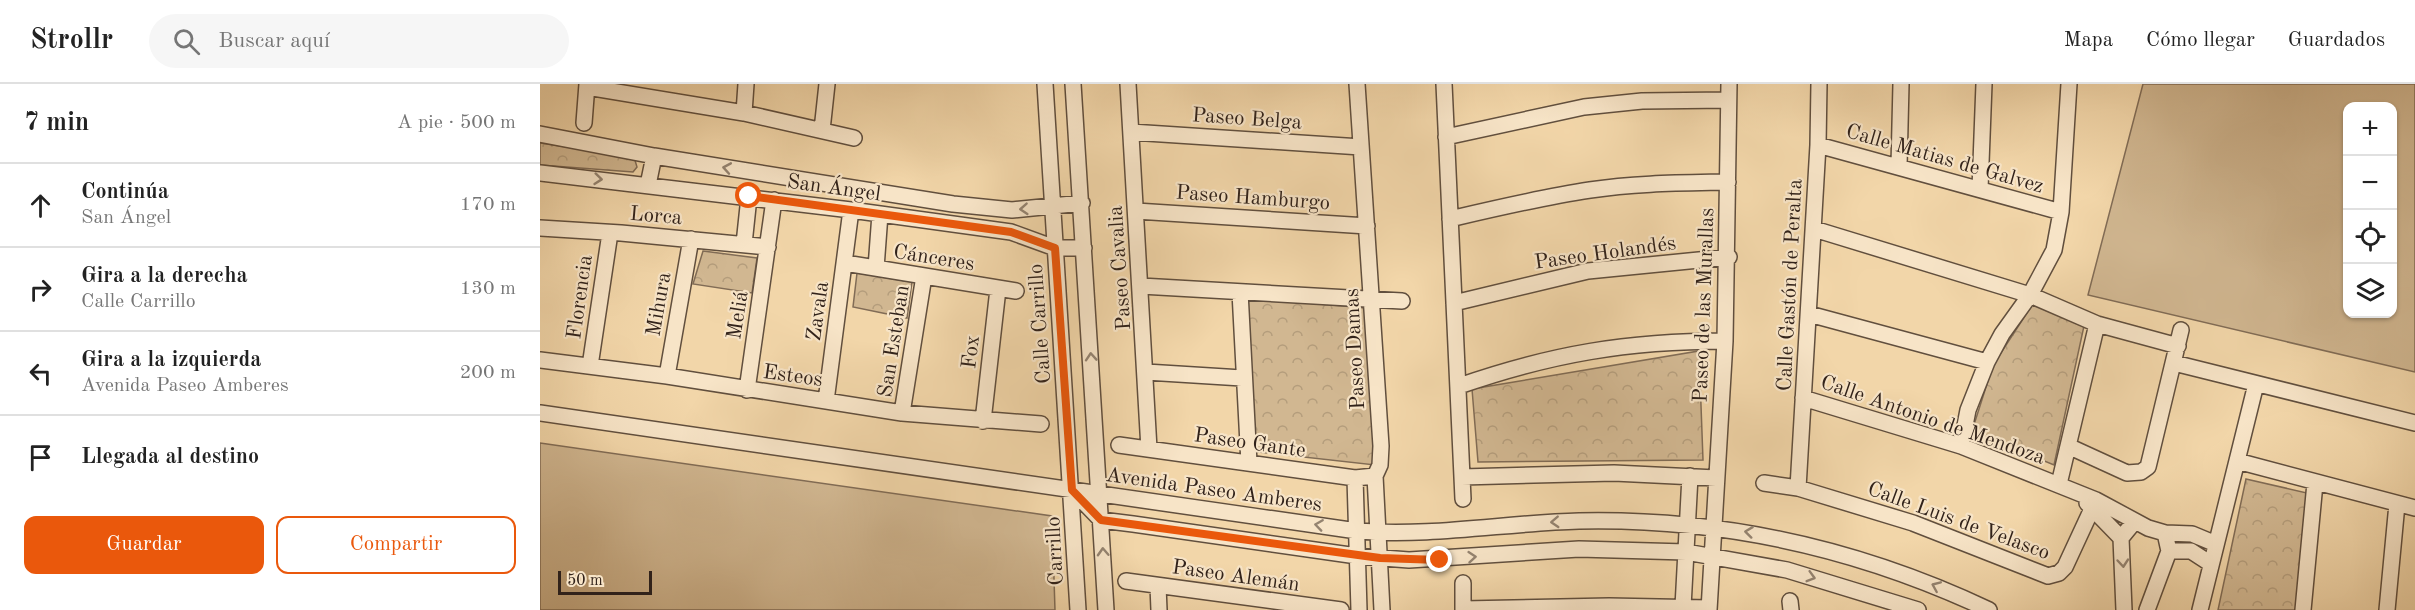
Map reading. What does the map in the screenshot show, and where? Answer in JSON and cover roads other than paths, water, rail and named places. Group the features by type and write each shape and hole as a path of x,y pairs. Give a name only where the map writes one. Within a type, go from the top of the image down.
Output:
{"street":[{"path":"663,100 665,84"},
{"path":"744,113 746,84"},
{"path":"822,130 827,84"},
{"name":"Calle Carrillo","path":"1045,84 1072,490"},
{"path":"1073,84 1106,610"},
{"name":"Paseo Cavalia","path":"1128,84 1149,449"},
{"name":"Paseo Damas","path":"1357,84 1381,446 1380,465 1375,476 1382,610"},
{"path":"1444,84 1463,500"},
{"name":"Paseo de las Murallas","path":"1709,609 1725,341 1729,84"},
{"name":"Calle Gastón de Peralta","path":"1798,488 1814,229 1819,84"},
{"path":"1899,166 1901,84"},
{"path":"1980,189 1984,84"},
{"path":"584,123 587,86 744,113 854,138"},
{"path":"1961,446 1968,410 1987,362 2002,334 2030,296 2054,250 2061,212 2069,86"},
{"path":"1446,137 1584,107 1642,101 1728,100"},
{"name":"Paseo Belga","path":"1131,132 1361,147"},
{"name":"San Ángel","path":"540,134 654,156 953,204 1012,210 1082,203"},
{"name":"Calle Matias de Galvez","path":"1818,145 2061,212"},
{"path":"648,185 654,156"},
{"name":"San Ángel","path":"540,173 749,196 1011,232 1055,248 1084,248"},
{"path":"1450,219 1592,189 1646,184 1728,182"},
{"path":"744,244 749,196"},
{"name":"Meliá","path":"747,390 774,200"},
{"path":"950,225 953,204"},
{"name":"Zavala","path":"826,401 851,210"},
{"name":"Paseo Hamburgo","path":"1136,211 1367,226"},
{"path":"876,268 880,214"},
{"name":"Lorca","path":"540,228 768,247"},
{"path":"1814,229 2030,296 2097,324 2178,346"},
{"name":"Florencia","path":"590,366 610,233"},
{"name":"Mihura","path":"668,376 691,239"},
{"name":"Paseo Holandés","path":"1454,303 1588,271 1728,257"},
{"name":"Cánceres","path":"845,263 1016,291"},
{"name":"San Esteban","path":"902,413 924,276"},
{"path":"1141,286 1402,301"},
{"name":"Fox","path":"982,421 998,289"},
{"path":"1240,292 1242,378 1249,463"},
{"path":"1809,314 1987,362"},
{"path":"2059,484 2097,324"},
{"path":"2068,446 2127,473 2141,472 2151,460 2181,330"},
{"path":"1459,386 1510,368 1606,347 1671,341 1725,341"},
{"name":"Esteos","path":"540,360 668,376 902,413 1041,424"},
{"path":"2174,363 2415,423"},
{"path":"1146,372 1242,378"},
{"path":"2200,610 2256,384"},
{"name":"Calle Antonio de Mendoza","path":"1803,398 1961,446 2059,484 2089,501 2135,521 2165,532 2192,534 2216,544"},
{"path":"540,413 1072,490"},
{"name":"Paseo Gante","path":"1119,445 1355,478 1375,476"},
{"path":"2237,460 2415,508"},
{"path":"1462,477 1538,473 1716,478"},
{"path":"1683,607 1690,476"},
{"path":"1355,478 1359,610"},
{"name":"Calle Luis de Velasco","path":"1764,483 1798,488 1913,523 2048,576 2059,573 2065,567 2089,501"},
{"path":"2303,610 2316,483"},
{"name":"Avenida Paseo Amberes","path":"1072,490 1357,531 1420,533 1577,521 1687,525 1759,533 1854,556 1910,575 1989,610"},
{"name":"Avenida Paseo Amberes","path":"1072,490 1101,520"},
{"name":"Carrillo","path":"1072,490 1078,610"},
{"name":"Calle Antonio de Mendoza","path":"2089,501 2121,538"},
{"path":"2387,610 2397,504"},
{"path":"1101,520 1380,558 1440,560 1579,549 1686,552 1787,570 1918,610"},
{"path":"2124,610 2121,538 2135,521"},
{"path":"2146,610 2169,551 2165,532"},
{"path":"2169,551 2191,551 2211,564"},
{"name":"Paseo Alemán","path":"1126,582 1158,586 1243,604 1341,610"},
{"path":"1463,583 1463,610 1683,607 1709,609"},
{"path":"1158,586 1159,610"}]}
